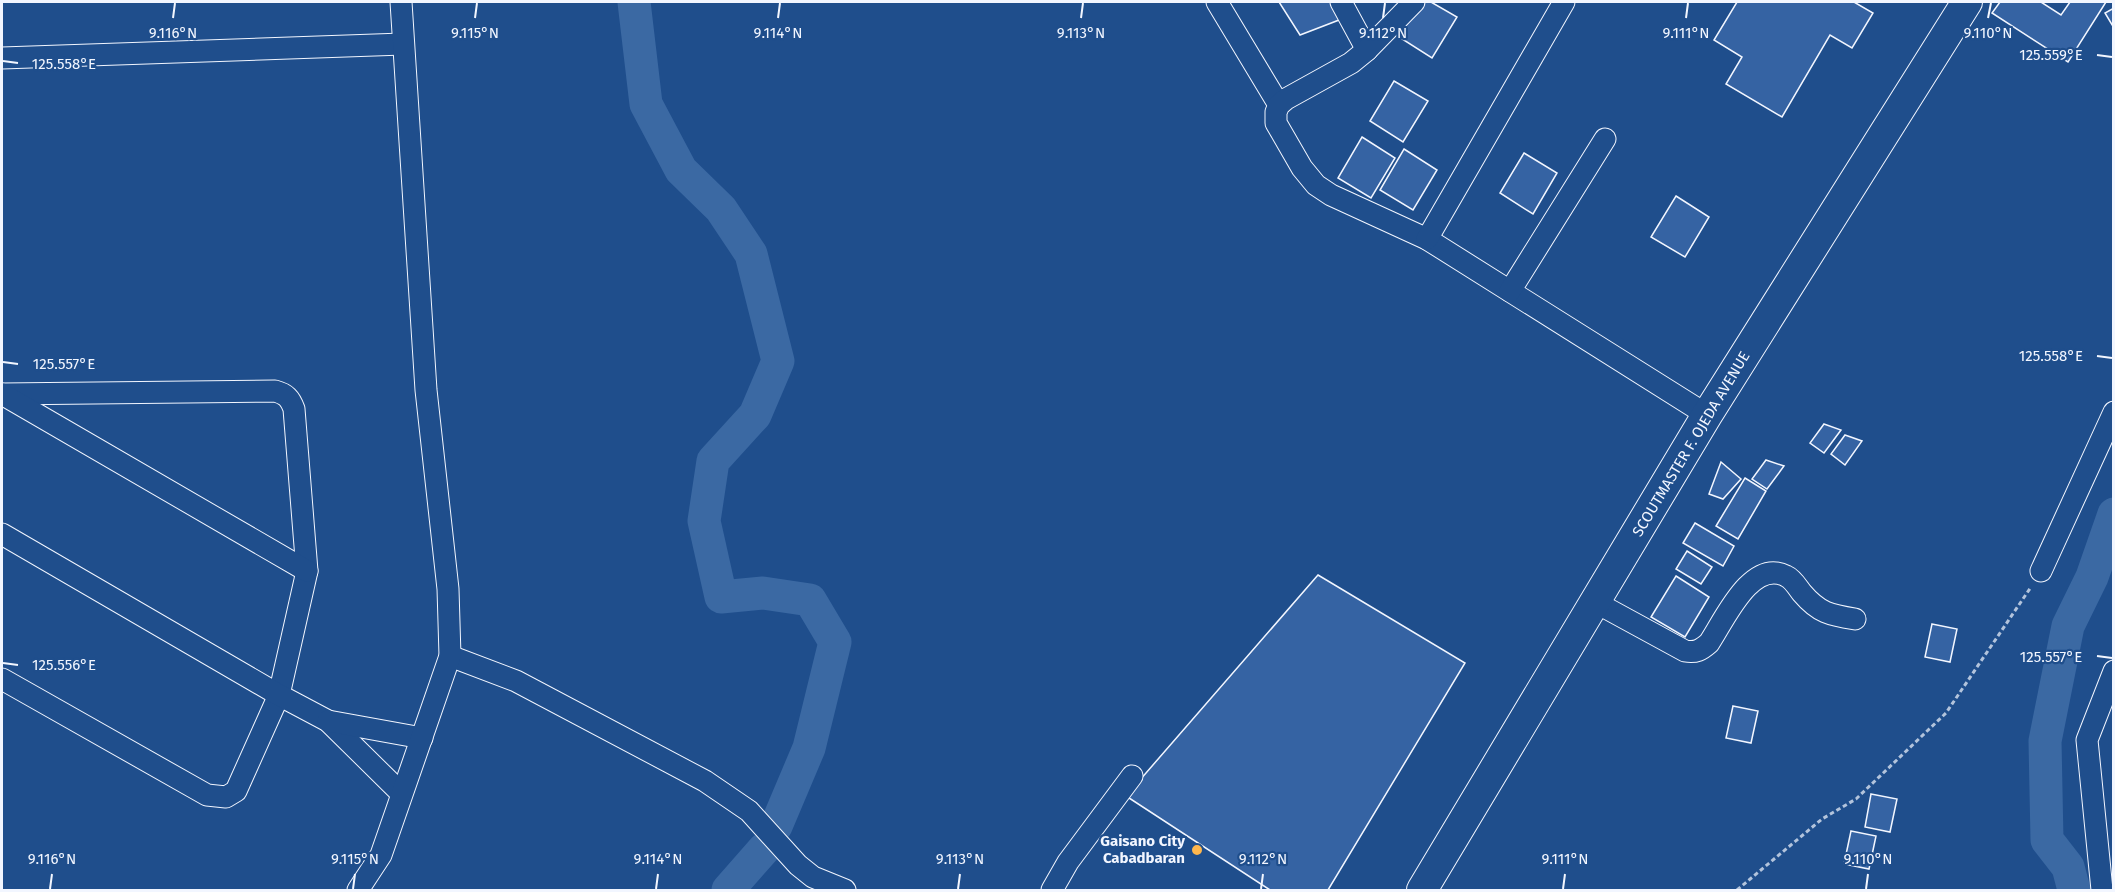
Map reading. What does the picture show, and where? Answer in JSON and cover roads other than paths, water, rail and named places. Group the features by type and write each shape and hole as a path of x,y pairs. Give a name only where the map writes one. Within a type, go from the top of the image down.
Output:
{"highway":[{"name":"SCOUTMASTER F. OJEDA AVENUE","path":"1422,891 1707,415 1967,2"}],"street":[{"path":"358,891 381,855 450,656 448,589 426,390 401,2"},
{"path":"1216,2 1279,105"},
{"path":"1341,2 1367,50"},
{"path":"1414,2 1351,63 1279,105 1276,112 1276,123 1302,168 1316,185 1331,195 1427,239 1707,415"},
{"path":"1427,239 1564,2"},
{"path":"2,58 403,44"},
{"path":"1510,291 1605,139"},
{"path":"2,394 275,391 283,393 291,400 294,409 307,571 279,695 236,792 226,797 207,795 2,679"},
{"path":"2,394 307,571"},
{"path":"2042,571 2114,412"},
{"path":"2,534 279,695 328,721 401,793"},
{"path":"1595,602 1685,651 1693,653 1702,650 1709,643 1743,591 1761,575 1774,573 1786,576 1819,610 1830,615 1855,619"},
{"path":"450,656 516,681 705,782 749,811 798,865 813,877 845,891"},
{"path":"2102,891 2087,740 2114,671"},
{"path":"328,721 422,738"},
{"path":"1052,891 1068,862 1132,776"}],"waterway":[{"path":"634,2 646,104 681,170 721,209 751,254 778,361 755,415 713,461 704,521 721,597 763,593 810,600 835,642 809,748 776,826"},
{"path":"2074,890 2068,867 2047,840 2045,741 2068,626 2092,577 2114,514"},
{"path":"728,890 764,849"}],"place":[{"name":"Gaisano City Cabadbaran","path":"1197,850"}]}
